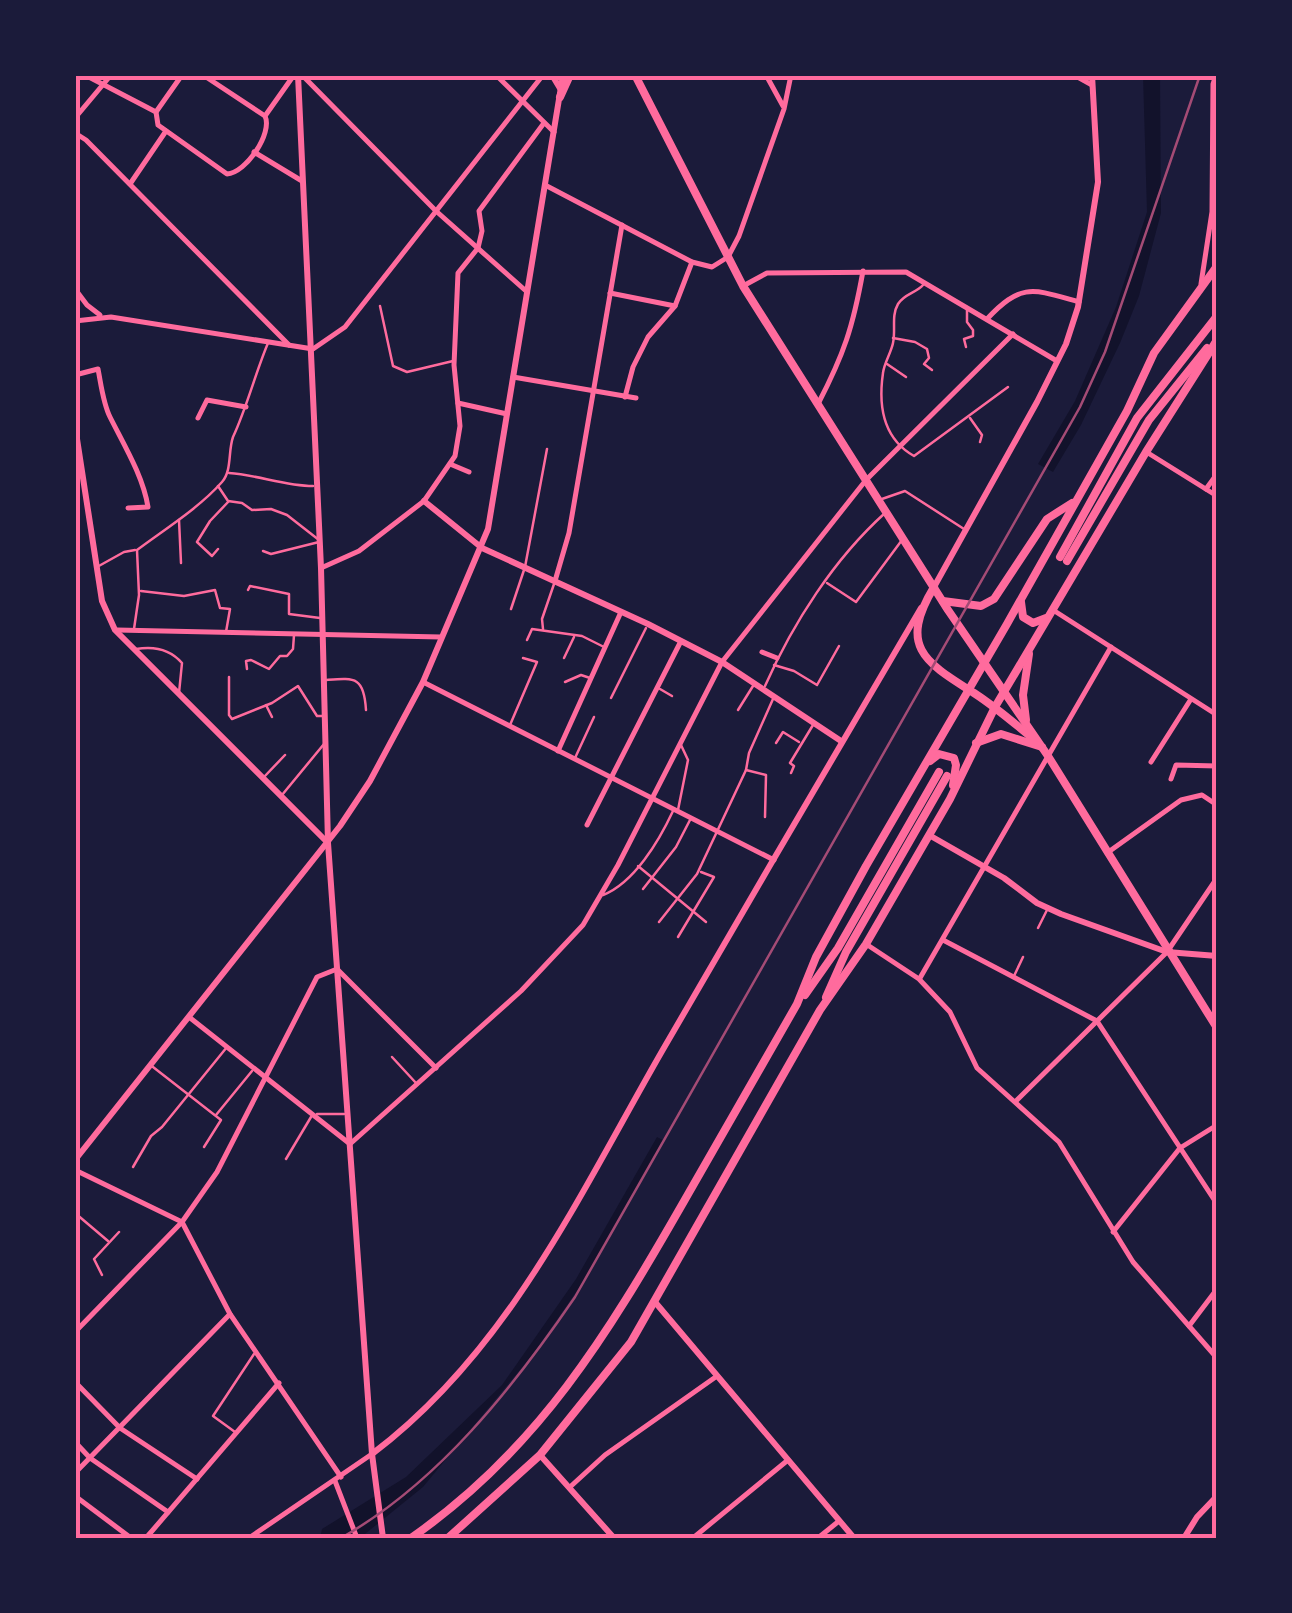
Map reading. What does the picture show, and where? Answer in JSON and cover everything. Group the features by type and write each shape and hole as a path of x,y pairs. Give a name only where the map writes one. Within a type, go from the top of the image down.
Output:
{"main road":[{"path":"560,93 566,75"},
{"path":"639,78 743,286 939,595 1042,746 1217,1028"},
{"path":"411,1538 472,1490 524,1440 607,1334 797,1004 816,957 1127,411 1154,353 1217,266"},
{"path":"1217,316 1137,418 1064,560 1141,432 1217,339"},
{"path":"454,1535 540,1456 610,1371 654,1302 820,1010 866,944 950,799 995,707 1217,339"},
{"path":"1042,746 995,707 927,662 918,644 918,627 925,602 939,595 981,606 994,599 1047,519 1076,500"},
{"path":"1021,598 1023,617 1033,623 1052,612"},
{"path":"1026,724 1024,695 1031,647"},
{"path":"976,742 1002,734 1042,746"},
{"path":"924,767 939,754 954,758 950,799"},
{"path":"820,1010 842,950 943,774"},
{"path":"797,1004 842,950"}],"street":[{"path":"85,75 156,112"},
{"path":"111,75 75,127 289,345"},
{"path":"182,75 156,112 158,125 227,174 239,172 268,128 265,116 203,75"},
{"path":"265,116 298,75"},
{"path":"298,75 318,486 328,842 372,1458 383,1537"},
{"path":"298,75 436,211 527,292"},
{"path":"496,75 554,132"},
{"path":"75,321 103,316 312,349 345,327 543,75"},
{"path":"75,1160 364,792 444,638 482,548 560,93 552,75"},
{"path":"766,75 784,109"},
{"path":"545,185 692,262 712,266 728,258 739,236 784,109 791,75"},
{"path":"1074,75 1092,85"},
{"path":"939,595 965,530 1058,361 1079,302 1098,182 1092,75"},
{"path":"1199,292 1212,212 1216,75"},
{"path":"321,568 359,551 424,502 450,464 459,443 454,360 458,273 478,248 482,231 479,211 544,123"},
{"path":"130,184 166,131"},
{"path":"254,152 304,183"},
{"path":"1212,212 1217,233"},
{"path":"554,581 569,533 622,225"},
{"path":"626,397 633,367 648,337 675,306 692,262"},
{"path":"818,404 844,355 862,271"},
{"path":"743,286 767,273 906,272 1058,361"},
{"path":"75,289 87,306 103,316"},
{"path":"987,319 1008,296 1019,292 1046,293 1079,302"},
{"path":"610,293 675,306"},
{"path":"350,1144 544,967 583,925 722,662 866,480 1013,334"},
{"path":"75,375 98,369 110,416 144,487 148,507 128,508"},
{"path":"513,377 636,398"},
{"path":"198,418 208,400 246,407"},
{"path":"458,403 507,414"},
{"path":"75,426 102,601 114,630 328,842"},
{"path":"1146,452 1217,496"},
{"path":"450,464 469,472"},
{"path":"1206,490 1217,474"},
{"path":"424,502 482,548 722,662 842,742"},
{"path":"249,1538 372,1458 446,1387 522,1293 570,1218 662,1050 925,602"},
{"path":"558,751 621,612"},
{"path":"1052,612 1217,716"},
{"path":"114,630 444,638"},
{"path":"587,825 681,641"},
{"path":"920,979 1111,647"},
{"path":"762,652 776,662"},
{"path":"422,682 774,860"},
{"path":"1152,762 1192,699"},
{"path":"1171,780 1176,765 1217,766"},
{"path":"1107,853 1181,800 1202,795 1217,805"},
{"path":"929,834 1047,908 1168,952 1217,956"},
{"path":"1016,1101 1168,952 1217,878"},
{"path":"943,940 1096,1022 1217,1204"},
{"path":"866,944 920,979 950,1012 977,1068 1059,1142 1133,1262 1217,1358"},
{"path":"337,970 436,1068"},
{"path":"75,1332 182,1222 216,1172 317,977 337,970"},
{"path":"189,1017 350,1144"},
{"path":"1113,1232 1180,1148 1217,1125"},
{"path":"75,1170 182,1222 230,1314 279,1383 338,1479 357,1538"},
{"path":"1188,1328 1217,1289"},
{"path":"654,1302 854,1538"},
{"path":"75,1473 230,1314"},
{"path":"570,1487 605,1456 717,1376"},
{"path":"75,1382 120,1428 198,1478"},
{"path":"146,1538 279,1383"},
{"path":"75,1442 90,1458 168,1512"},
{"path":"540,1456 614,1538"},
{"path":"694,1538 788,1460"},
{"path":"75,1496 131,1538"},
{"path":"1184,1538 1217,1496"},
{"path":"818,1538 840,1520"}],"lane":[{"path":"925,282 896,307 894,338 882,370 883,418 898,447 914,456 1008,386"},
{"path":"380,306 392,366 407,372 454,360"},
{"path":"966,347 964,339 973,336 967,308"},
{"path":"894,338 915,342 927,350 924,364 932,370"},
{"path":"96,568 124,552 137,550 218,486 227,472 232,439 244,420 250,388 269,342"},
{"path":"886,363 906,377"},
{"path":"970,418 982,435 980,442"},
{"path":"511,608 525,568 547,449"},
{"path":"227,472 296,488 318,486"},
{"path":"218,486 230,500 252,510 271,509 287,514 320,541"},
{"path":"878,500 905,491 965,530"},
{"path":"218,549 212,556 197,542 201,532 230,500"},
{"path":"764,689 825,582 886,512"},
{"path":"179,518 181,564"},
{"path":"825,582 856,602 904,539"},
{"path":"264,552 271,554 320,541"},
{"path":"135,630 139,591 137,550"},
{"path":"543,630 542,619 554,581"},
{"path":"248,590 250,586 289,594 289,614 322,618"},
{"path":"139,591 184,596 215,590 220,608 230,609 226,632"},
{"path":"611,698 648,624"},
{"path":"527,640 532,629 543,630 574,635 605,648"},
{"path":"247,668 246,662 251,660 270,669 292,649 294,633"},
{"path":"564,658 574,635"},
{"path":"776,662 816,685 840,646"},
{"path":"132,649 160,649 174,654 182,663 178,695"},
{"path":"510,726 537,662 523,658"},
{"path":"565,682 581,676 592,678"},
{"path":"229,677 232,719 266,706 298,686 309,708 317,716 324,716"},
{"path":"323,680 350,678 360,684 366,710"},
{"path":"738,710 754,683"},
{"path":"657,688 672,696"},
{"path":"659,922 699,870 746,770 749,753 773,697"},
{"path":"266,706 272,717"},
{"path":"575,759 594,717"},
{"path":"791,773 794,766 790,763 813,724"},
{"path":"776,743 783,732 801,743"},
{"path":"281,796 325,743"},
{"path":"601,896 616,890 638,866 676,810 688,760 680,743"},
{"path":"263,778 284,755"},
{"path":"746,770 766,775 765,817"},
{"path":"644,889 691,818"},
{"path":"638,866 706,922"},
{"path":"678,937 714,877 699,870"},
{"path":"1038,928 1047,908"},
{"path":"1013,977 1024,957"},
{"path":"133,1167 151,1136 227,1047"},
{"path":"392,1057 417,1084"},
{"path":"150,1065 221,1120 204,1147"},
{"path":"216,1116 254,1068"},
{"path":"286,1158 312,1114 348,1114"},
{"path":"75,1213 109,1242"},
{"path":"102,1275 94,1259 120,1232"},
{"path":"236,1433 213,1416 256,1350"}],"shaded area":[{"path":"1143,75 1160,75 1161,213 1139,296 1120,343 1081,425 1053,472 1038,464 1075,401 1116,307 1147,212"},
{"path":"657,1137 663,1140 583,1282 533,1354 423,1487 360,1538 320,1538 322,1529 406,1477 502,1385 576,1279"}],"railway":[{"path":"341,1538 376,1516 441,1462 499,1399 575,1297 1080,407 1105,352 1200,75"}]}
